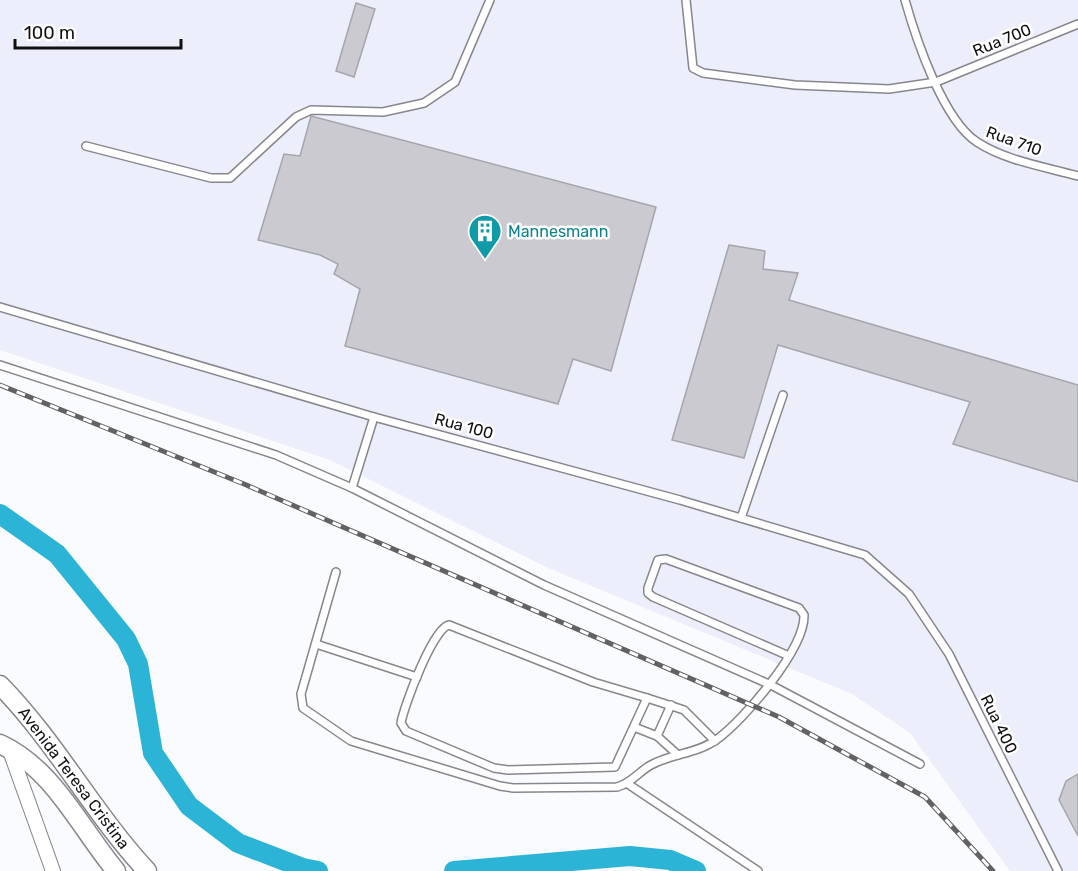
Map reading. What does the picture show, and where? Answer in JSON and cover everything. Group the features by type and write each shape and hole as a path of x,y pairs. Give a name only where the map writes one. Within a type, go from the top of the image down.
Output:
{"main road":[{"name":"Avenida Teresa Cristina","path":"0,685 23,709 125,847 147,871"},
{"name":"Avenida Teresa Cristina","path":"4,746 45,776 116,871"}],"street":[{"path":"4,746 53,871"}],"lane":[{"path":"86,146 211,178 230,177 296,117 311,110 382,112 424,103 455,82 490,0"},
{"name":"Rua 700","path":"686,0 693,68 703,73 795,85 889,89 936,82 1078,24"},
{"name":"Rua 710","path":"905,0 936,82 962,131 979,143 1000,153 1078,176"},
{"name":"Rua 100","path":"0,307 374,417 570,468 865,555 909,594"},
{"path":"0,366 276,455 352,488 544,585 771,685 921,764"},
{"path":"741,518 783,395"},
{"path":"352,488 374,417"},
{"path":"336,572 301,694 303,708 351,741 513,788 617,787 628,784 650,765 715,741 771,685 800,639 805,624 804,615 799,608 666,559 658,560 648,588 648,592 653,597 789,656"},
{"name":"Rua 400","path":"909,594 949,654 1058,871"},
{"path":"647,698 615,767 508,770 494,768 406,731 401,723 417,677 440,630 449,625 592,682 647,698 671,705 692,716 715,741"},
{"path":"316,644 417,677"},
{"path":"657,736 671,705"},
{"path":"634,727 657,736 678,755"},
{"path":"628,784 758,871"}],"shaded area":[{"path":"0,0 1078,0 1078,871 1010,871 910,733 852,694 546,567 330,460 0,350"}],"building":[{"path":"356,3 375,9 354,77 336,71"},
{"name":"Mannesmann","path":"311,116 656,207 611,371 573,359 558,404 345,346 360,289 334,274 338,264 320,255 258,240 284,154 300,156"},
{"path":"729,245 765,251 763,269 798,273 789,300 1078,385 1078,482 953,444 970,402 778,345 744,458 672,440"},
{"path":"1078,774 1078,836 1059,800 1066,781"}],"waterway":[{"path":"0,514 57,554 126,639 138,664 153,753 189,806 238,843 303,868 318,871"},
{"path":"454,871 630,856 670,860 696,871"}],"railway":[{"path":"0,385 244,484 779,717 925,797 993,871"}],"place":[{"name":"Mannesmann","path":"485,260"}]}
